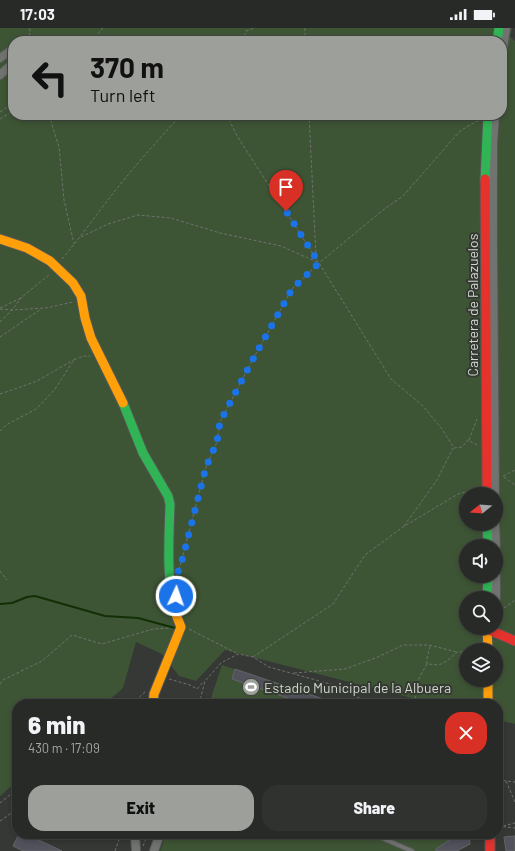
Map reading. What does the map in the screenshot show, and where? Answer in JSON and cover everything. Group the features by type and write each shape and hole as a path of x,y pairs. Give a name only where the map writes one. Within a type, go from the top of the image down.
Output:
{"street":[{"path":"0,75 8,68"},
{"name":"Carretera de Palazuelos","path":"488,120 485,179 486,449 490,487"},
{"path":"490,487 493,144 495,120"},
{"path":"0,239 27,248 50,261 73,283 81,296 85,318 91,338 122,400 143,453 168,496 170,504 169,561 171,600 181,628 154,694 154,699"},
{"path":"503,635 515,641"},
{"path":"488,687 488,699"},
{"path":"135,839 136,851"},
{"path":"154,851 158,839"},
{"path":"490,839 490,851"}],"lane":[{"path":"384,839 412,851"}],"path":[{"path":"96,36 103,28"},
{"path":"244,36 246,31 254,28"},
{"path":"51,120 59,147 64,200 74,245"},
{"path":"0,322 24,296 51,273 80,238 128,174 177,120"},
{"path":"229,120 237,136 316,258 391,380 424,406 442,429 454,448"},
{"path":"309,120 316,258"},
{"path":"178,571 206,467 217,442 220,422 292,289 319,263 383,210 403,196 460,131 477,121 487,126"},
{"path":"80,238 108,224 138,215 171,218 220,233 281,246 319,263"},
{"path":"0,308 24,296"},
{"path":"0,308 12,310 42,308 75,302 83,306"},
{"path":"0,337 42,308"},
{"path":"0,394 37,380 77,358 85,356 101,357"},
{"path":"0,431 6,425 36,408 55,389 77,358"},
{"path":"454,448 462,447 468,440 478,417"},
{"path":"468,440 486,449"},
{"path":"403,527 437,480 454,448"},
{"path":"490,487 515,470"},
{"path":"253,657 332,604 365,555 403,527 459,494"},
{"path":"0,570 7,580"},
{"path":"503,609 515,600"},
{"path":"0,684 4,680 42,661 72,635 102,644 153,629 181,628 189,629 238,654 253,657 269,667 334,685 361,699"},
{"path":"292,674 345,669 378,657 403,645 430,645 457,652"},
{"path":"417,699 416,684 427,664 430,645"},
{"path":"427,664 439,665 447,661 457,652"},
{"path":"200,699 205,680 221,663 238,654"},
{"path":"503,781 515,782"},
{"path":"506,781 515,802"},
{"path":"0,803 12,793"},
{"path":"0,821 12,813"},
{"path":"503,826 515,823"},
{"path":"503,827 515,828"},
{"path":"115,851 119,839"},
{"path":"141,851 146,839"}],"green space":[{"path":"0,28 512,28 510,37 515,41 515,724 503,721 503,699 416,699 225,650 196,681 179,676 162,654 136,642 123,688 111,699 12,699 12,785 0,796"},
{"name":"Estadio Municipal de la Albuera","path":"222,665 323,699 211,699"},
{"path":"164,839 470,839 470,844 457,851 160,851"}],"building":[{"path":"235,669 323,699 290,699 232,679"},
{"path":"515,836 515,851 506,851 504,837"},
{"path":"16,839 37,839 62,851 23,851 13,846"},
{"path":"451,839 470,839 470,844 457,851 436,851 436,849"}],"waterway":[{"path":"0,604 12,603 27,597 35,596 105,616 138,618 175,628"}],"traffic: fast":[{"path":"498,36 499,28"},
{"path":"485,179 488,120"},
{"path":"123,403 143,453 168,496 170,504 169,572 175,612"},
{"path":"487,531 488,539"},
{"path":"487,591 488,583"}],"traffic: slow":[{"path":"0,239 27,248 50,261 73,283 81,296 85,318 91,338 123,403"},
{"path":"154,699 154,694 181,627 175,612"},
{"path":"487,635 488,643"},
{"path":"488,687 488,699"}],"traffic: jam":[{"path":"485,179 487,487"},
{"path":"501,635 515,641"},
{"path":"490,839 490,851"}],"place":[{"name":"Estadio Municipal de la Albuera","path":"251,687"}],"route":[{"path":"176,596 176,578 183,557 206,467 217,442 220,422 292,289 319,263 286,211"}]}
